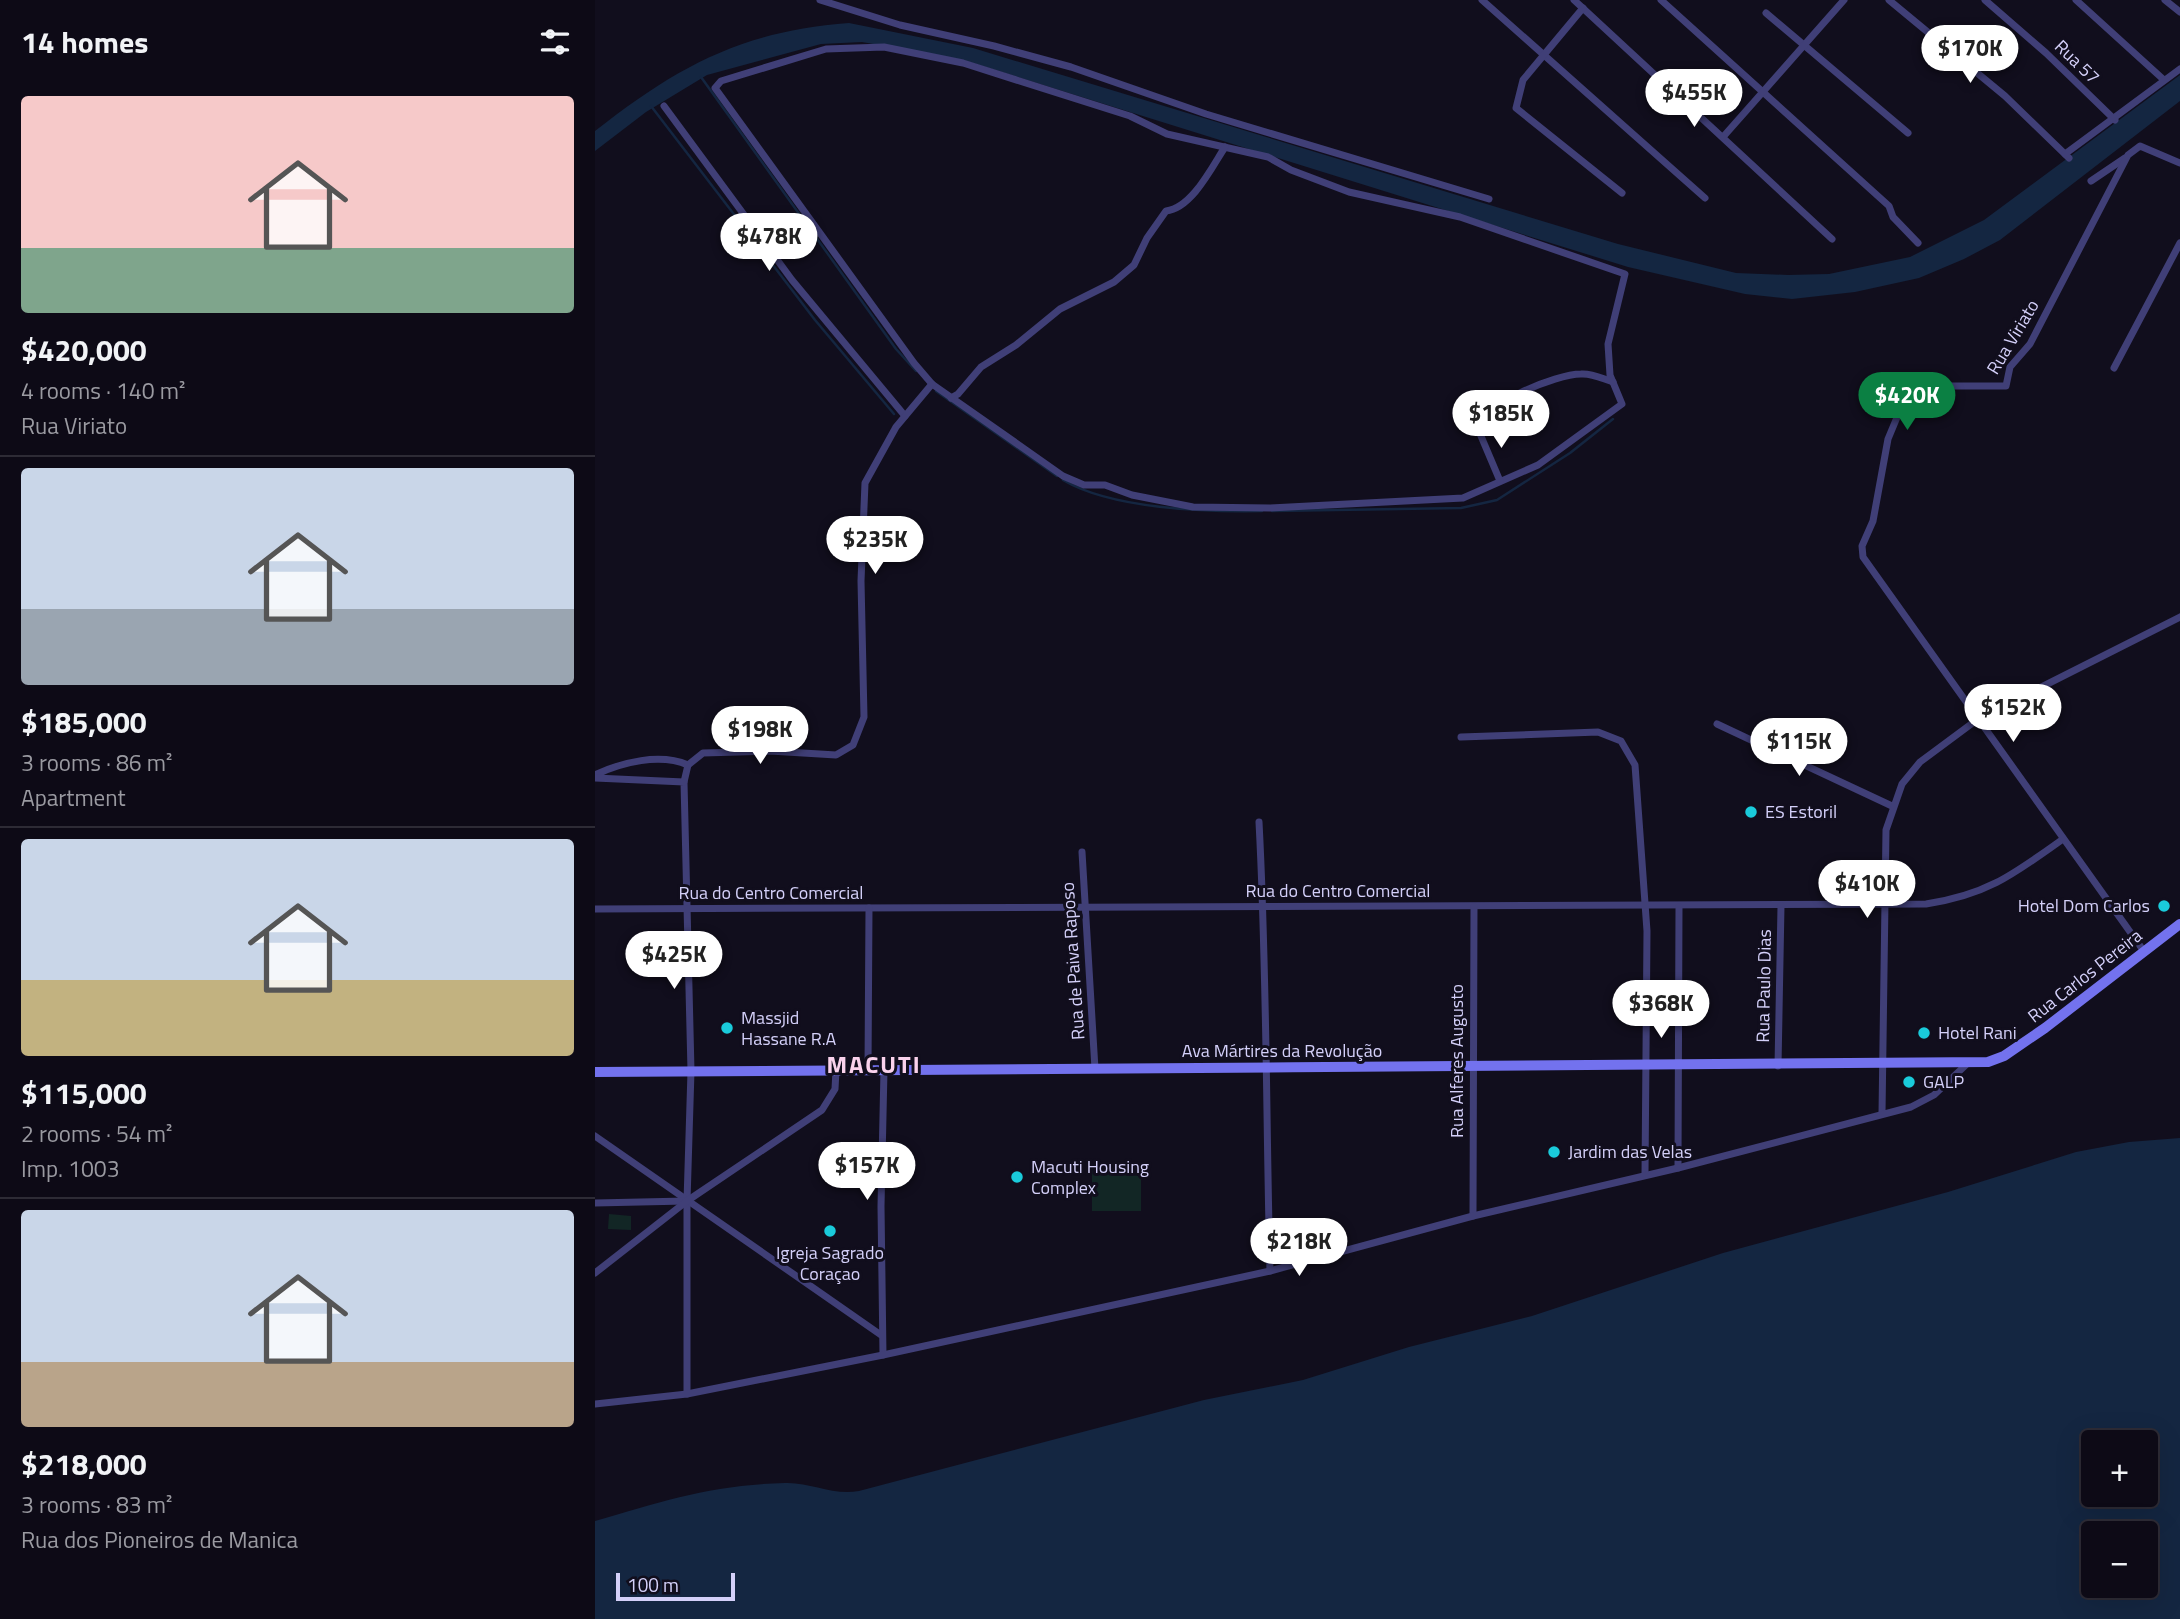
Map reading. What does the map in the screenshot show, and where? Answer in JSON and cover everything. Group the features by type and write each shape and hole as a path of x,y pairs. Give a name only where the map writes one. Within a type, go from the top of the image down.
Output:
{"street":[{"path":"821,0 900,25 1071,67 1206,114 1489,199"},
{"path":"1482,0 1705,198"},
{"path":"1574,0 1832,239"},
{"path":"1661,0 1889,206 1893,217 1918,243"},
{"path":"1723,137 1844,0"},
{"path":"1889,0 2005,96 2067,156 2180,69"},
{"name":"Rua 57","path":"1985,0 2046,53 2115,120"},
{"path":"2076,0 2164,80"},
{"path":"2165,0 2180,12"},
{"path":"1583,8 1523,80 1516,108 1622,194"},
{"path":"1766,12 1804,48 1908,133"},
{"path":"884,47 963,63 1130,116 1167,134 1225,147 1268,157 1291,170 1349,192 1460,217 1625,274 1608,344 1613,382 1621,400 1620,407 1538,465 1463,498 1270,508 1193,507 1132,495 1105,485 1074,481 1035,459 932,384 891,336 844,264 715,88 721,81 826,49 884,47"},
{"path":"664,106 792,280 905,416"},
{"name":"Rua Viriato","path":"1978,719 1863,557 1862,546 1873,521 1888,439 1913,379 1951,386 2006,386 2010,367 2030,344 2128,155 2140,146 2180,163"},
{"path":"951,398 958,394 981,367 1016,345 1060,309 1114,282 1134,265 1153,228 1166,211 1175,210 1193,193 1225,147"},
{"path":"2091,181 2128,155"},
{"path":"2114,368 2180,243"},
{"path":"1500,481 1478,429 1486,414 1551,379 1583,373 1613,382"},
{"path":"687,1394 687,1201 691,1071 684,782 688,765 703,753 770,751 836,755 853,745 864,717 861,581 865,483 879,453 932,384"},
{"path":"1882,1114 1886,830 1892,806 1902,784 1920,762 1978,719 2177,618 2180,629"},
{"path":"1978,719 2143,950"},
{"path":"1717,724 1892,806"},
{"path":"1461,737 1598,732 1621,741 1635,765 1647,944 1645,1174"},
{"path":"595,777 607,769 670,758 688,765"},
{"path":"595,777 684,782"},
{"path":"1259,822 1264,906 1264,1066 1270,1271"},
{"name":"Rua do Centro Comercial","path":"595,909 1884,905 1963,899 2021,870 2063,839"},
{"name":"Rua de Paiva Raposo","path":"1082,852 1095,1069"},
{"name":"Rua Paulo Dias","path":"1778,1066 1781,906"},
{"name":"Rua Alferes Augusto","path":"1473,1216 1474,907"},
{"path":"1678,1168 1679,907"},
{"path":"868,1070 869,908"},
{"name":"Rua Carlos Pereira","path":"1969,1062 1988,1062 2004,1056 2045,1028 2180,924"},
{"path":"595,1404 687,1394 883,1356 1270,1271 1473,1216 1678,1168 1911,1107 1934,1094 1969,1062"},
{"name":"Ava Mártires da Revolução","path":"595,1072 1264,1066 1884,1066 1969,1062"},
{"path":"595,1273 687,1201 821,1110 835,1089 836,1070"},
{"path":"883,1356 884,1070"},
{"path":"595,1136 881,1335"},
{"path":"595,1203 687,1201"}],"green space":[{"path":"1092,1163 1141,1163 1141,1211 1092,1211"},
{"path":"609,1214 631,1216 631,1230 608,1229"}],"water":[{"path":"849,23 973,48 1618,244 1736,273 1829,274 1910,257 1984,220 2180,75 2180,101 2000,240 1964,259 1919,278 1855,292 1792,299 1745,294 1628,267 963,60 862,42 821,44 707,75 646,112 595,151 595,131 684,70 743,44 776,34"},
{"path":"2180,1138 2180,1619 595,1619 595,1521 688,1495 758,1484 795,1483 840,1492 859,1491 1204,1400 1303,1380 1409,1347 1532,1316 1723,1253 1948,1192 2076,1152 2129,1142"}],"waterway":[{"path":"701,77 896,349 916,371"},
{"path":"651,106 815,320 894,414"},
{"path":"936,391 1057,476"},
{"path":"1272,511 1461,508 1497,500 1570,453 1613,419"},
{"path":"1063,480 1083,490 1132,503 1214,511 1262,511"}],"place":[{"name":"ES Estoril","path":"1751,812"},
{"name":"Hotel Dom Carlos","path":"2164,906"},
{"name":"Massjid Hassane R.A","path":"727,1028"},
{"name":"Hotel Rani","path":"1924,1033"},
{"name":"GALP","path":"1909,1082"},
{"name":"Jardim das Velas","path":"1554,1152"},
{"name":"Macuti Housing Complex","path":"1017,1177"},
{"name":"Igreja Sagrado Coraçao","path":"830,1231"}],"district":[{"name":"MACUTI","path":"874,1065"}]}
